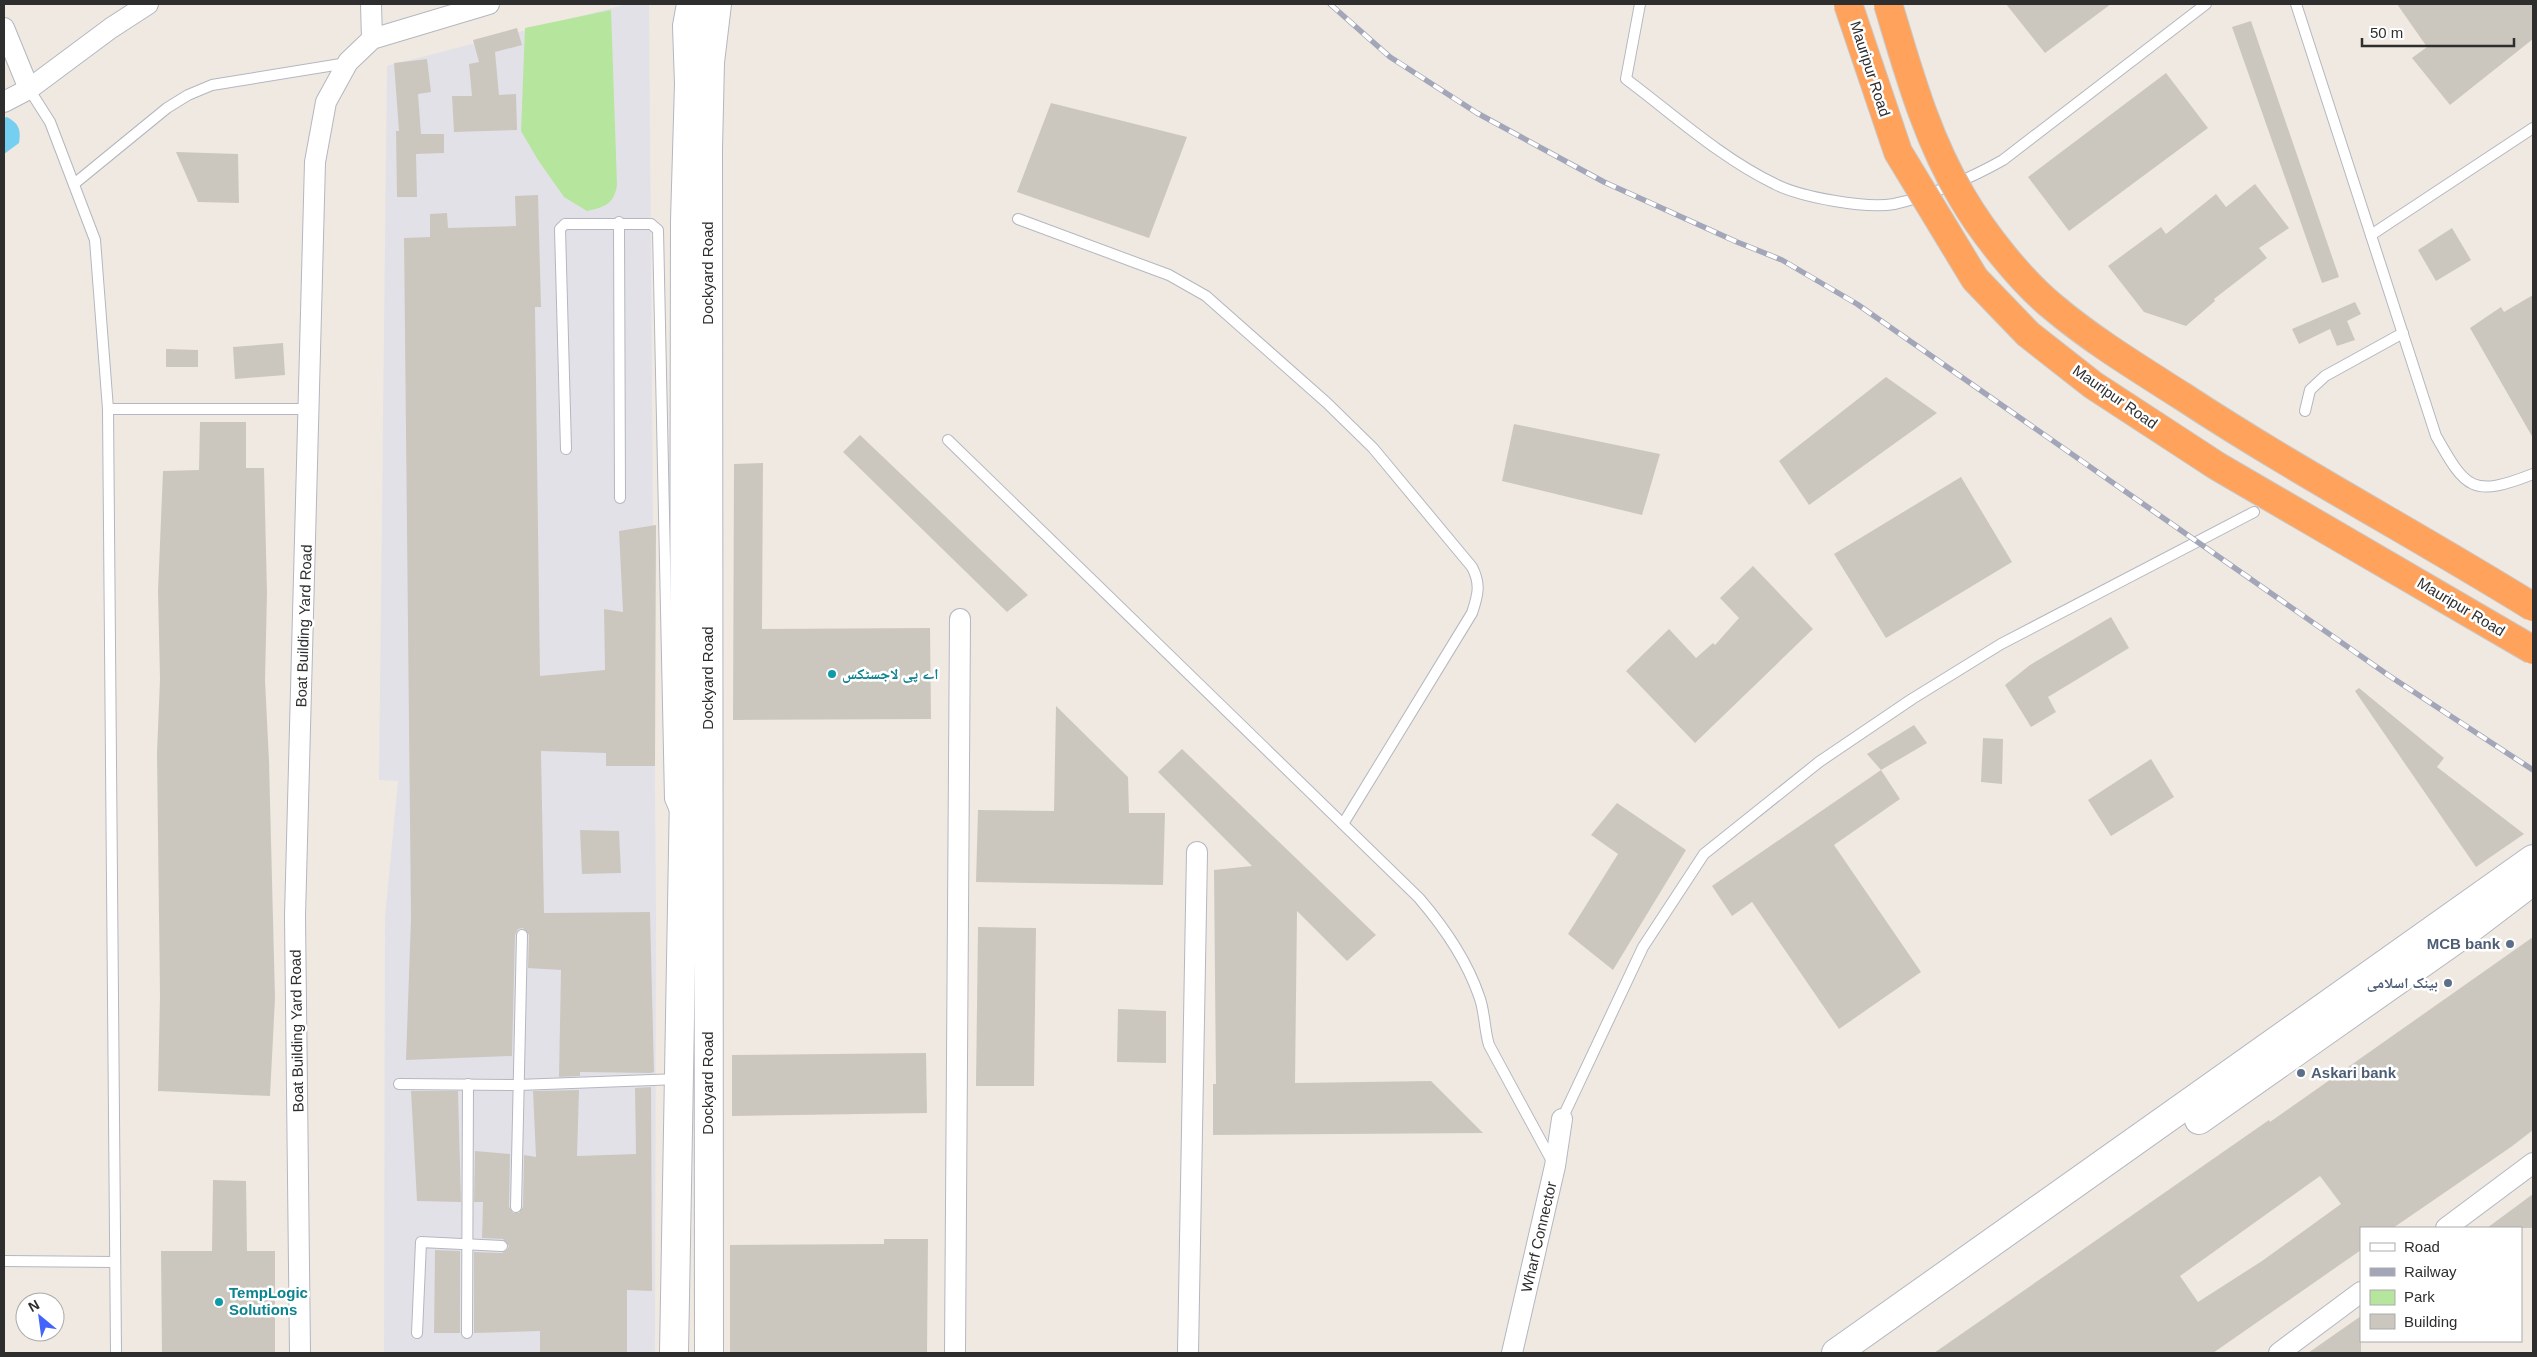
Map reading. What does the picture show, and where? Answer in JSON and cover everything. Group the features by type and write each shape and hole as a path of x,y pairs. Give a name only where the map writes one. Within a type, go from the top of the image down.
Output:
{"highway":[{"name":"Mauripur Road","path":"1848,4 1898,152 1975,279 2028,334 2093,384 2217,466 2418,581 2533,650"},
{"path":"1888,4 1931,136 1962,198 2005,257 2052,306 2111,350 2242,436 2444,552 2533,607"}],"street":[{"path":"4,102 31,90 127,9 148,4"},
{"path":"371,4 372,39"},
{"name":"Boat Building Yard Road","path":"300,1353 295,916 310,409 315,162 326,102 348,62 372,39 489,4"},
{"name":"Dockyard Road","path":"691,4 687,26 689,84 685,221 709,1353"},
{"name":"Dockyard Road","path":"674,1353 684,830 696,794 710,62 717,4"},
{"path":"4,28 31,90"},
{"path":"954,1353 960,619"},
{"path":"1188,1353 1197,852"},
{"path":"1836,1353 2533,859"},
{"path":"1867,1353 2331,1028 2533,881"},
{"name":"Wharf Connector","path":"1512,1353 1555,1166 1562,1120"},
{"path":"2447,1227 2533,1163"},
{"path":"2279,1353 2360,1293"}],"lane":[{"path":"1640,4 1626,79 1730,158 1775,184 1804,195 1873,205 1894,204 1975,176 2003,160 2206,4"},
{"path":"2296,4 2436,436 2454,469 2467,482 2486,487 2516,481 2533,474"},
{"path":"74,184 167,108 188,95 212,85 348,62"},
{"path":"31,90 50,122 95,240 108,410 116,1353"},
{"path":"2371,235 2533,128"},
{"path":"1018,219 1169,275 1206,296 1327,403 1373,448 1472,567 1477,577 1479,592 1472,613 1343,824"},
{"path":"619,222 620,498"},
{"path":"566,448 560,228 566,224 619,222 651,224 658,230 670,799 684,830"},
{"path":"2305,411 2310,390 2325,376 2402,332"},
{"path":"108,410 310,409"},
{"path":"948,440 1419,898 1467,967 1480,997 1484,1028 1489,1045 1555,1166"},
{"path":"1562,1120 1643,947 1704,854 1819,762 1920,694 2001,644 2254,512"},
{"path":"516,1206 522,935"},
{"path":"399,1084 518,1085 680,1079"},
{"path":"467,1333 468,1084"},
{"path":"416,1333 421,1242 502,1246"},
{"path":"4,1261 115,1262"}],"shaded area":[{"path":"627,4 649,4 656,917 655,1353 384,1353 385,917 398,781 379,780 387,66"}],"green space":[{"path":"611,10 617,185 614,197 608,204 587,211 564,197 538,160 521,131 525,28"}],"water":[{"path":"7,117 18,127 20,138 19,143 4,154 4,118"}],"building":[{"path":"2006,4 2111,4 2045,53"},
{"path":"2397,4 2533,4 2533,39 2450,105 2412,58 2427,47"},
{"path":"2251,21 2339,277 2322,283 2232,27"},
{"path":"517,28 522,45 495,52 499,95 516,94 517,130 454,132 452,96 472,96 469,64 479,62 473,40"},
{"path":"427,59 431,92 418,94 421,134 444,134 444,153 416,154 417,197 397,197 396,131 399,131 394,63"},
{"path":"2166,73 2208,128 2069,231 2028,177"},
{"path":"1051,103 1187,137 1149,238 1017,192"},
{"path":"176,152 238,154 239,203 198,202"},
{"path":"2255,184 2289,228 2259,248 2267,258 2214,299 2215,301 2186,326 2144,312 2108,266 2161,227 2166,234 2216,194 2226,207"},
{"path":"538,195 541,307 535,307 540,676 605,670 604,609 623,612 619,531 656,525 655,766 606,766 606,753 541,751 544,913 650,912 654,1072 651,1073 580,1072 580,1076 559,1077 561,970 528,968 529,935 523,928 518,929 515,935 512,1056 406,1060 411,918 404,238 430,237 430,214 447,213 448,228 516,226 515,196"},
{"path":"2452,228 2471,260 2436,281 2418,250"},
{"path":"2533,295 2533,438 2470,328 2501,307 2504,312"},
{"path":"2355,302 2361,314 2347,321 2355,340 2337,346 2330,329 2299,344 2292,329"},
{"path":"283,343 285,375 235,379 233,347"},
{"path":"166,349 198,350 198,367 166,367"},
{"path":"1886,377 1937,413 1809,505 1779,461"},
{"path":"200,422 246,422 246,468 264,468 267,593 265,680 275,998 270,1096 158,1091 160,996 157,753 160,679 158,591 163,471 199,470"},
{"path":"1514,424 1660,454 1642,515 1502,481"},
{"path":"860,435 1028,595 1007,612 843,452"},
{"name":"اے پی لاجسٹکس","path":"763,463 762,629 930,628 931,719 733,720 734,464"},
{"path":"1961,477 2012,562 1886,638 1834,554"},
{"path":"1753,566 1813,629 1695,743 1626,671 1669,629 1696,658 1713,643 1715,645 1739,618 1720,598"},
{"path":"2111,617 2129,648 2048,697 2056,712 2031,727 2005,685 2030,665"},
{"path":"2359,688 2444,758 2437,767 2524,834 2476,867 2355,691"},
{"path":"1056,706 1128,777 1129,813 1165,813 1163,885 976,882 978,810 1054,811"},
{"path":"1914,725 1927,743 1881,770 1867,754"},
{"path":"1983,738 2003,739 2002,784 1981,782"},
{"path":"1182,749 1376,935 1347,961 1297,911 1295,1083 1431,1081 1483,1133 1213,1135 1213,1084 1216,1084 1214,870 1252,866 1158,772"},
{"path":"2151,759 2174,797 2111,836 2088,800"},
{"path":"1881,770 1900,799 1834,845 1921,972 1839,1029 1752,902 1732,916 1712,886"},
{"path":"1617,803 1686,850 1613,970 1568,934 1618,854 1591,835"},
{"path":"580,830 619,831 621,873 582,874"},
{"path":"978,927 1036,928 1034,1086 976,1086"},
{"path":"2533,937 2533,1130 2511,1147 2394,1227 2360,1227 2360,1251 2213,1353 1934,1353 2269,1120 2270,1122","holes":["2320,1176 2341,1204 2262,1261 2198,1302 2180,1276"]},
{"path":"1118,1009 1166,1011 1166,1063 1117,1062"},
{"path":"926,1053 927,1113 732,1116 732,1055"},
{"path":"651,1087 652,1291 627,1290 627,1353 540,1353 540,1331 474,1333 474,1252 502,1253 509,1246 503,1239 482,1238 483,1202 474,1202 475,1151 510,1154 509,1207 513,1213 519,1213 523,1207 524,1155 536,1157 533,1091 579,1090 577,1156 636,1154 635,1088"},
{"path":"411,1091 458,1091 461,1202 417,1201"},
{"name":"TempLogic Solutions","path":"213,1180 246,1181 247,1251 275,1251 275,1353 162,1353 161,1251 212,1251"},
{"path":"2533,1194 2533,1228 2488,1227"},
{"path":"884,1239 928,1239 927,1353 730,1353 730,1245 884,1244"},
{"path":"435,1250 460,1251 460,1333 434,1333"},
{"path":"2360,1317 2361,1353 2308,1353"}],"railway":[{"path":"1330,4 1390,57 1477,113 1604,182 1737,242 1782,260 1857,304 2388,675 2533,770"}],"place":[{"name":"اے پی لاجسٹکس","path":"832,674"},
{"name":"MCB bank","path":"2510,944"},
{"name":"بینک اسلامی","path":"2448,983"},
{"name":"Askari bank","path":"2301,1073"},
{"name":"TempLogic Solutions","path":"219,1302"}]}
